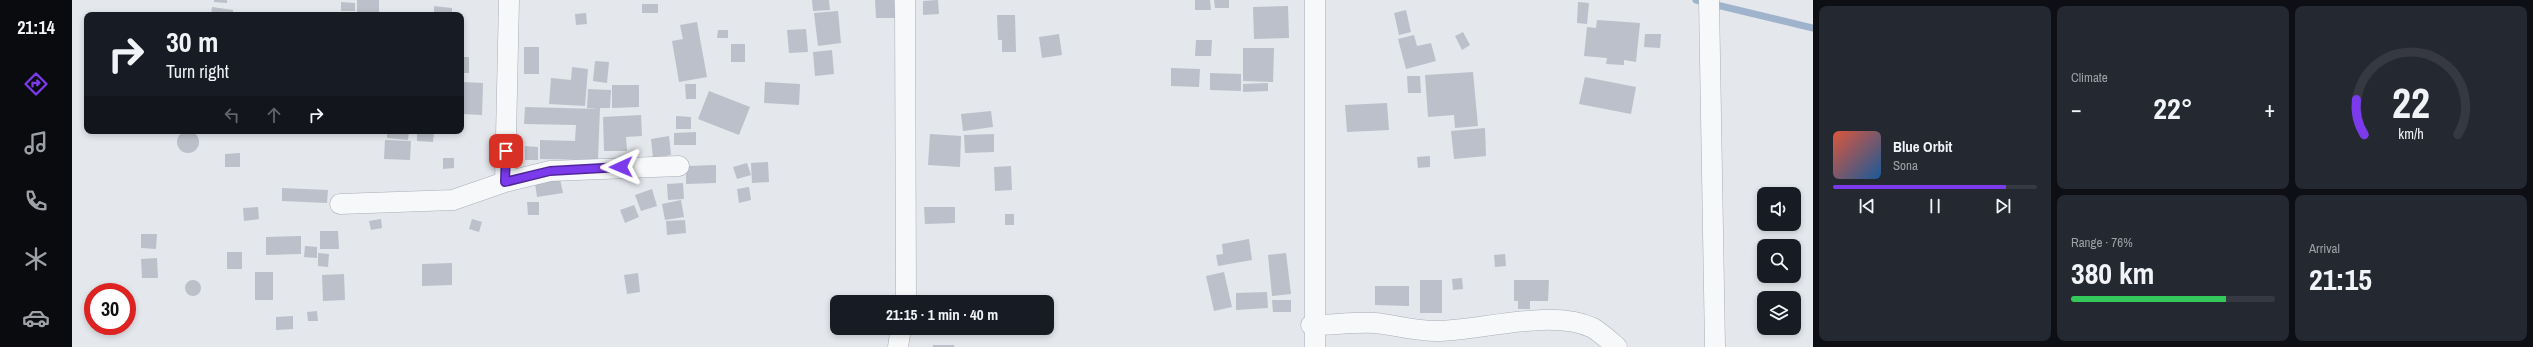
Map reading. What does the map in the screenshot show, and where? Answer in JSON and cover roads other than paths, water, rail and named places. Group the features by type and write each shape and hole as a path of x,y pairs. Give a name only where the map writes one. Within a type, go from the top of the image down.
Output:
{"street":[{"path":"505,182 509,0"},
{"path":"905,0 906,295"},
{"path":"1315,0 1313,325 1315,347"},
{"path":"1709,0 1715,347"},
{"path":"340,204 453,200 505,182 550,171 679,166"},
{"path":"1313,325 1376,323 1415,331 1443,331 1495,324 1545,321 1573,322 1593,328 1617,347"},
{"path":"898,347 901,335"}],"waterway":[{"path":"1696,0 1813,28"}]}
